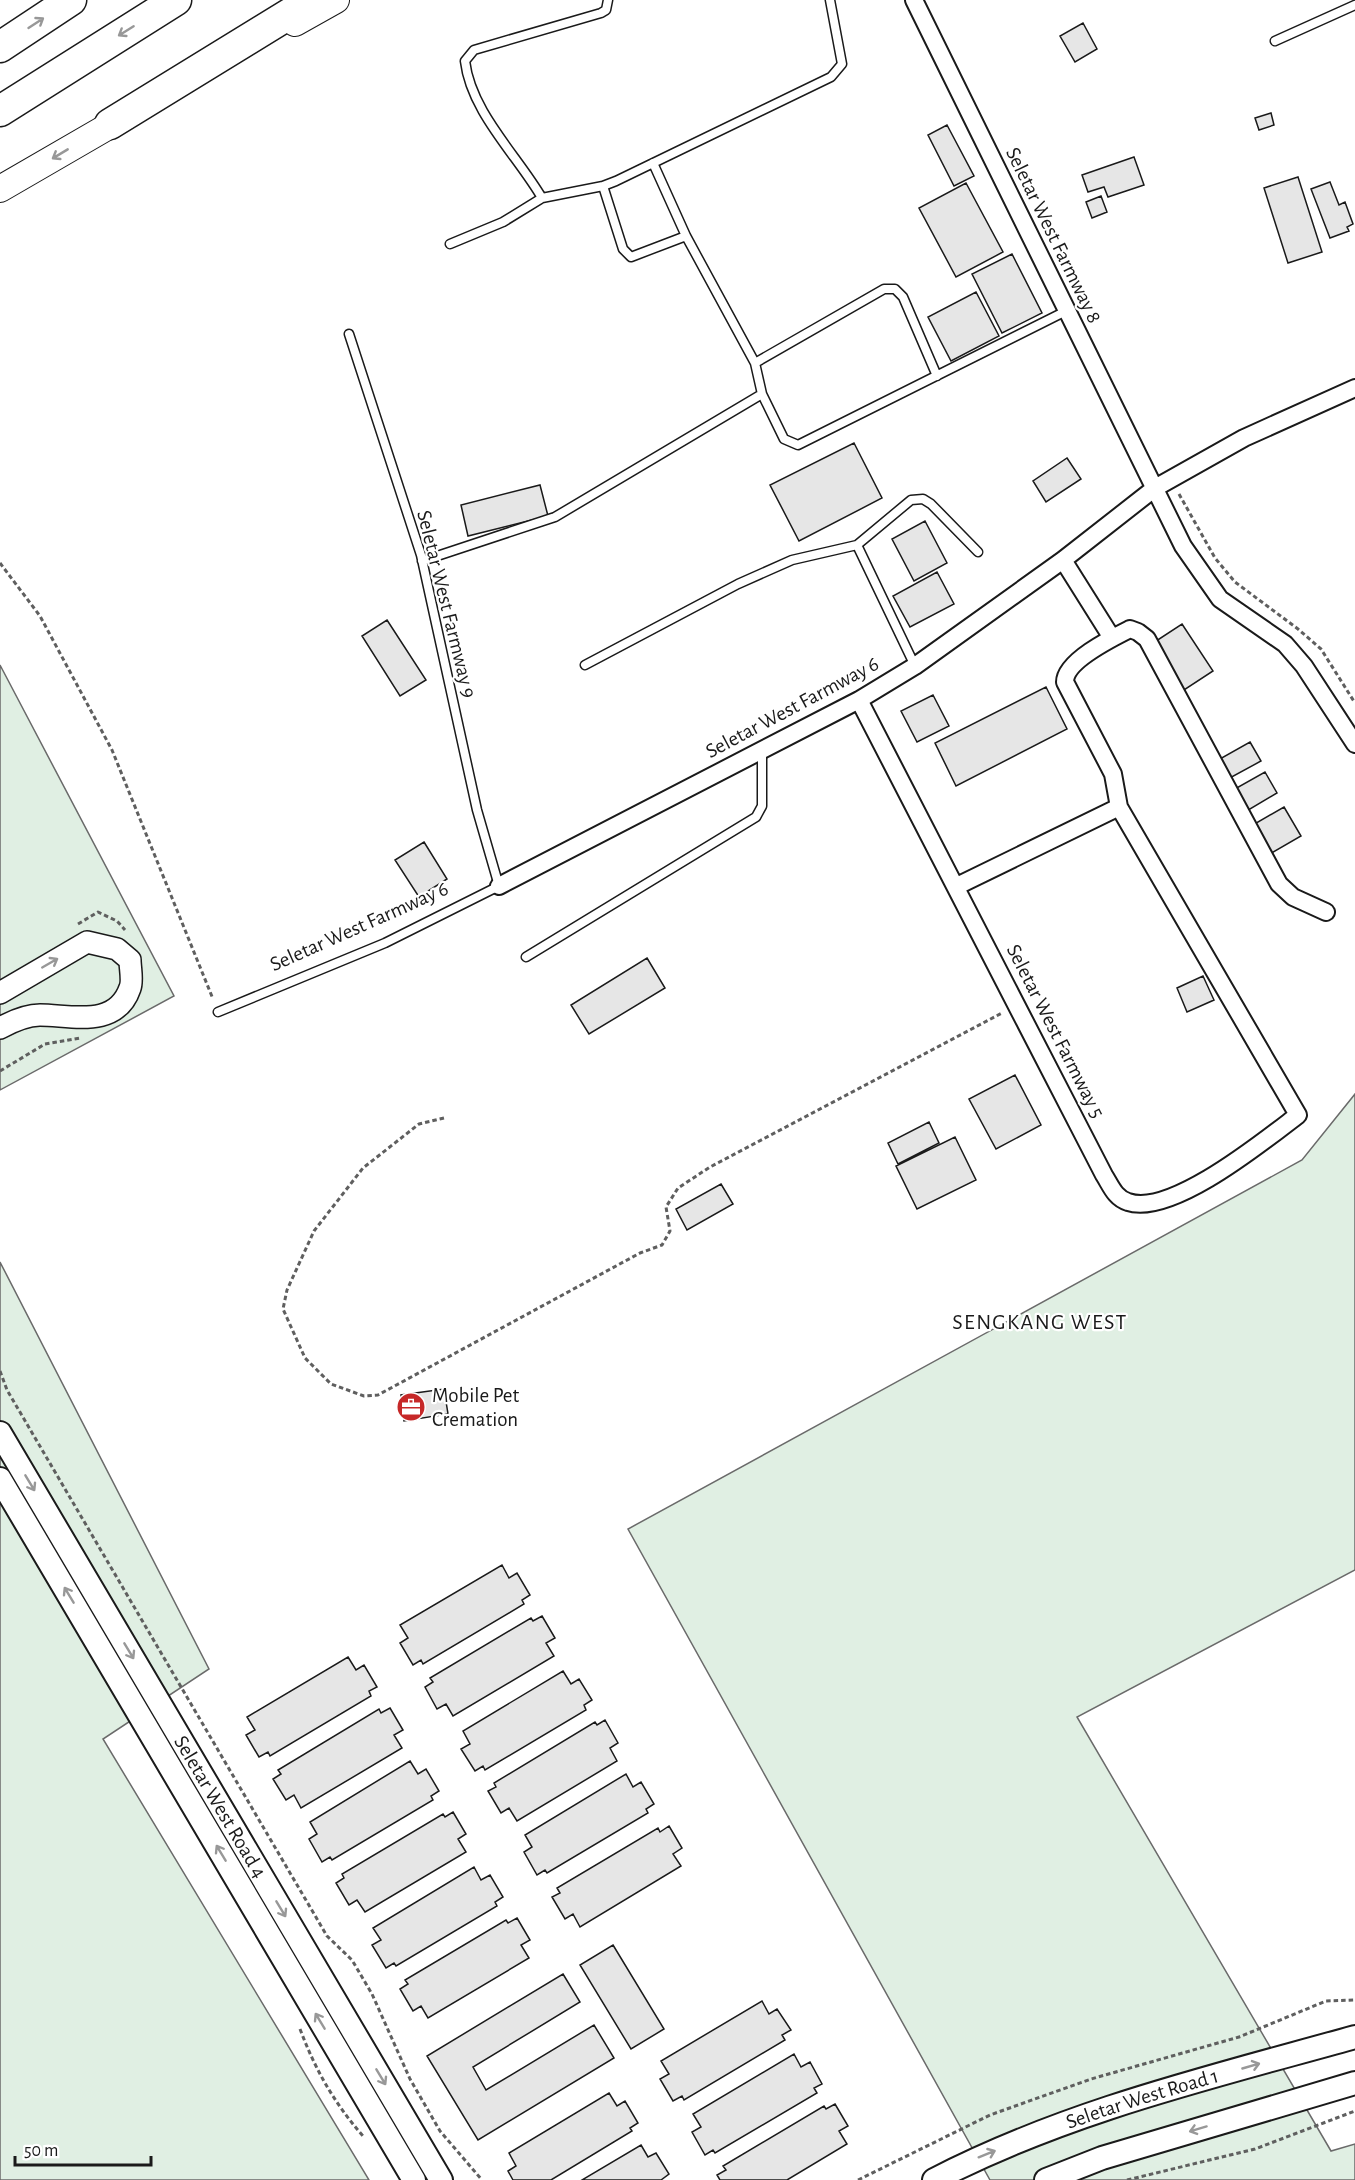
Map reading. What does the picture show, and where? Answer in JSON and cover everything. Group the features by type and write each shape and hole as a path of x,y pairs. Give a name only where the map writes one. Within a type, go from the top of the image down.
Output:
{"highway":[{"path":"0,46 71,0"},
{"path":"0,111 176,0"},
{"path":"110,124 312,0"}],"main road":[{"path":"0,189 110,124 336,0"},
{"name":"Seletar West Road 4","path":"0,1433 441,2180"},
{"name":"Seletar West Road 4","path":"0,1479 414,2180"},
{"name":"Seletar West Road 1","path":"934,2180 977,2158 1111,2105 1355,2037"},
{"name":"Seletar West Road 1","path":"1046,2180 1102,2158 1355,2083"}],"street":[{"name":"Seletar West Farmway 8","path":"914,0 1183,546 1220,599 1285,644 1324,693 1355,744"},
{"name":"Seletar West Farmway 6","path":"499,886 859,700 915,666 1063,560 1155,488 1244,438 1355,388"},
{"path":"1063,560 1112,638"},
{"path":"957,886 1119,807 1113,774 1065,682 1065,675 1070,667 1112,638 1130,629 1146,639 1279,884 1293,897 1326,912"},
{"name":"Seletar West Farmway 5","path":"859,700 1116,1195 1129,1203 1164,1201 1232,1165 1298,1115 1119,807"},
{"path":"0,993 87,942 117,949 130,960 130,988 119,1006 95,1019 37,1014 10,1022 0,1028"}],"lane":[{"path":"542,198 489,120 467,77 465,61 474,50 601,13 606,10 608,0"},
{"path":"450,244 503,222 542,198 603,186 831,77 842,64 830,0"},
{"path":"1275,41 1355,5"},
{"path":"653,163 686,236 755,363 762,394 784,439 798,445 1066,311"},
{"path":"603,186 623,249 631,257 686,236"},
{"path":"755,363 884,289 895,289 903,297 937,375"},
{"name":"Seletar West Farmway 9","path":"349,334 422,561 477,810 499,886"},
{"path":"422,561 555,517 762,394"},
{"path":"585,665 738,584 792,560 857,545 911,500 923,499 978,552"},
{"path":"857,545 915,666"},
{"path":"526,957 756,818 762,806 762,750"},
{"name":"Seletar West Farmway 6","path":"218,1012 385,943 499,886"}],"path":[{"path":"1171,479 1215,558 1235,582 1298,628 1321,649 1355,703"},
{"path":"0,563 40,616 112,750 218,1012"},
{"path":"69,930 98,912 117,921 129,935"},
{"path":"444,1118 419,1124 363,1168 314,1231 287,1290 283,1309 305,1358 331,1384 364,1396 378,1395 640,1253 662,1245 670,1231 666,1207 678,1188 710,1167 1016,1005"},
{"path":"0,1071 45,1044 82,1038"},
{"path":"0,1371 6,1390 327,1936 352,1960 372,1994 410,2079 440,2131 482,2180"},
{"path":"858,2180 990,2115 1091,2079 1239,2037 1326,2001 1355,2000"},
{"path":"1127,2180 1255,2149 1355,2111"}],"green space":[{"path":"0,665 174,996 0,1090"},
{"path":"1355,1094 1355,1570 1077,1717 1331,2151 1355,2144 1355,2180 990,2180 628,1529 1302,1160"},
{"path":"0,1262 209,1669 103,1739 369,2180 0,2180"}],"building":[{"path":"1083,23 1097,49 1075,62 1060,36"},
{"path":"1271,113 1274,125 1259,130 1255,118"},
{"path":"947,125 974,176 954,186 928,135"},
{"path":"1134,157 1144,185 1108,197 1104,187 1088,192 1082,175"},
{"path":"1298,177 1322,252 1288,263 1264,188"},
{"path":"1330,182 1339,205 1345,202 1353,224 1347,227 1349,231 1330,238 1311,189"},
{"path":"966,183 1003,252 956,277 919,208"},
{"path":"1101,196 1107,212 1092,218 1086,202"},
{"path":"1012,254 1042,313 1002,333 972,274"},
{"path":"976,292 999,336 951,361 928,317"},
{"path":"854,443 882,498 799,541 770,485"},
{"path":"1067,458 1081,479 1046,502 1033,481"},
{"path":"540,485 548,516 468,536 461,505"},
{"path":"925,521 947,563 914,581 892,539"},
{"path":"937,572 954,604 910,627 893,596"},
{"path":"387,620 426,680 400,696 362,636"},
{"path":"1182,624 1213,671 1184,690 1153,643"},
{"path":"1046,687 1067,729 956,786 935,743"},
{"path":"933,695 949,726 917,742 901,711"},
{"path":"1250,742 1261,761 1228,779 1218,760"},
{"path":"1265,772 1277,793 1245,812 1233,790"},
{"path":"1284,807 1301,836 1268,855 1251,826"},
{"path":"424,842 447,879 419,897 395,860"},
{"path":"647,958 665,988 589,1034 571,1005"},
{"path":"1203,976 1214,1000 1187,1012 1177,988"},
{"path":"1015,1075 1041,1125 996,1149 969,1099"},
{"path":"929,1122 939,1143 898,1164 888,1143"},
{"path":"955,1137 976,1180 917,1209 896,1166"},
{"path":"721,1184 733,1204 687,1230 676,1209"},
{"path":"444,1389 448,1414 404,1421 401,1395"},
{"path":"502,1565 509,1578 517,1573 530,1595 522,1600 524,1604 423,1664 421,1660 413,1665 400,1643 408,1638 400,1625"},
{"path":"542,1616 555,1638 546,1643 554,1656 453,1716 446,1704 437,1709 425,1687 433,1682 430,1678 531,1618 533,1621"},
{"path":"348,1657 356,1670 364,1665 377,1687 369,1691 371,1696 270,1756 268,1752 259,1757 246,1735 255,1730 247,1717"},
{"path":"563,1671 571,1684 579,1679 592,1700 584,1705 586,1710 485,1770 483,1766 475,1771 461,1749 470,1744 463,1731"},
{"path":"390,1708 403,1730 394,1735 402,1748 301,1808 294,1795 286,1800 273,1779 281,1774 278,1770 379,1709 381,1713"},
{"path":"605,1720 618,1743 610,1748 617,1761 517,1821 509,1808 501,1813 488,1791 496,1787 494,1783 595,1722 597,1725"},
{"path":"410,1761 418,1774 426,1769 439,1791 431,1796 433,1800 332,1860 330,1857 322,1862 309,1839 317,1834 310,1822"},
{"path":"626,1774 633,1787 641,1782 654,1804 646,1809 648,1813 547,1873 545,1870 537,1875 524,1852 532,1847 525,1835"},
{"path":"453,1812 466,1834 458,1839 466,1852 365,1912 357,1900 349,1905 336,1883 344,1878 342,1874 443,1814 445,1817"},
{"path":"669,1826 682,1848 673,1854 681,1866 580,1927 573,1914 565,1919 552,1897 560,1893 557,1888 658,1828 660,1832"},
{"path":"474,1867 481,1880 490,1875 503,1897 495,1902 497,1906 396,1966 394,1963 386,1968 372,1945 381,1940 373,1928"},
{"path":"517,1918 530,1940 521,1945 529,1958 428,2018 421,2006 413,2011 400,1989 408,1984 405,1980 506,1920 508,1923"},
{"path":"613,1945 664,2029 631,2049 580,1965"},
{"path":"563,1974 580,2002 473,2067 486,2090 594,2025 614,2058 478,2140 427,2056"},
{"path":"762,2001 769,2014 777,2009 791,2030 782,2035 785,2040 684,2100 682,2096 673,2101 660,2079 669,2074 661,2061"},
{"path":"794,2054 801,2067 810,2062 822,2084 814,2088 817,2093 715,2153 713,2150 705,2155 692,2132 701,2127 693,2114"},
{"path":"609,2093 617,2106 625,2101 638,2123 630,2128 632,2131 551,2180 513,2180 508,2171 516,2166 509,2153"},
{"path":"835,2104 848,2126 839,2131 847,2144 787,2180 720,2180 717,2175 726,2170 723,2166 824,2106 826,2109"},
{"path":"641,2145 648,2157 656,2153 669,2174 661,2180 582,2180"}],"place":[{"name":"Mobile Pet Cremation","path":"411,1407"}],"district":[{"name":"SENGKANG WEST","path":"1040,1321"}]}
